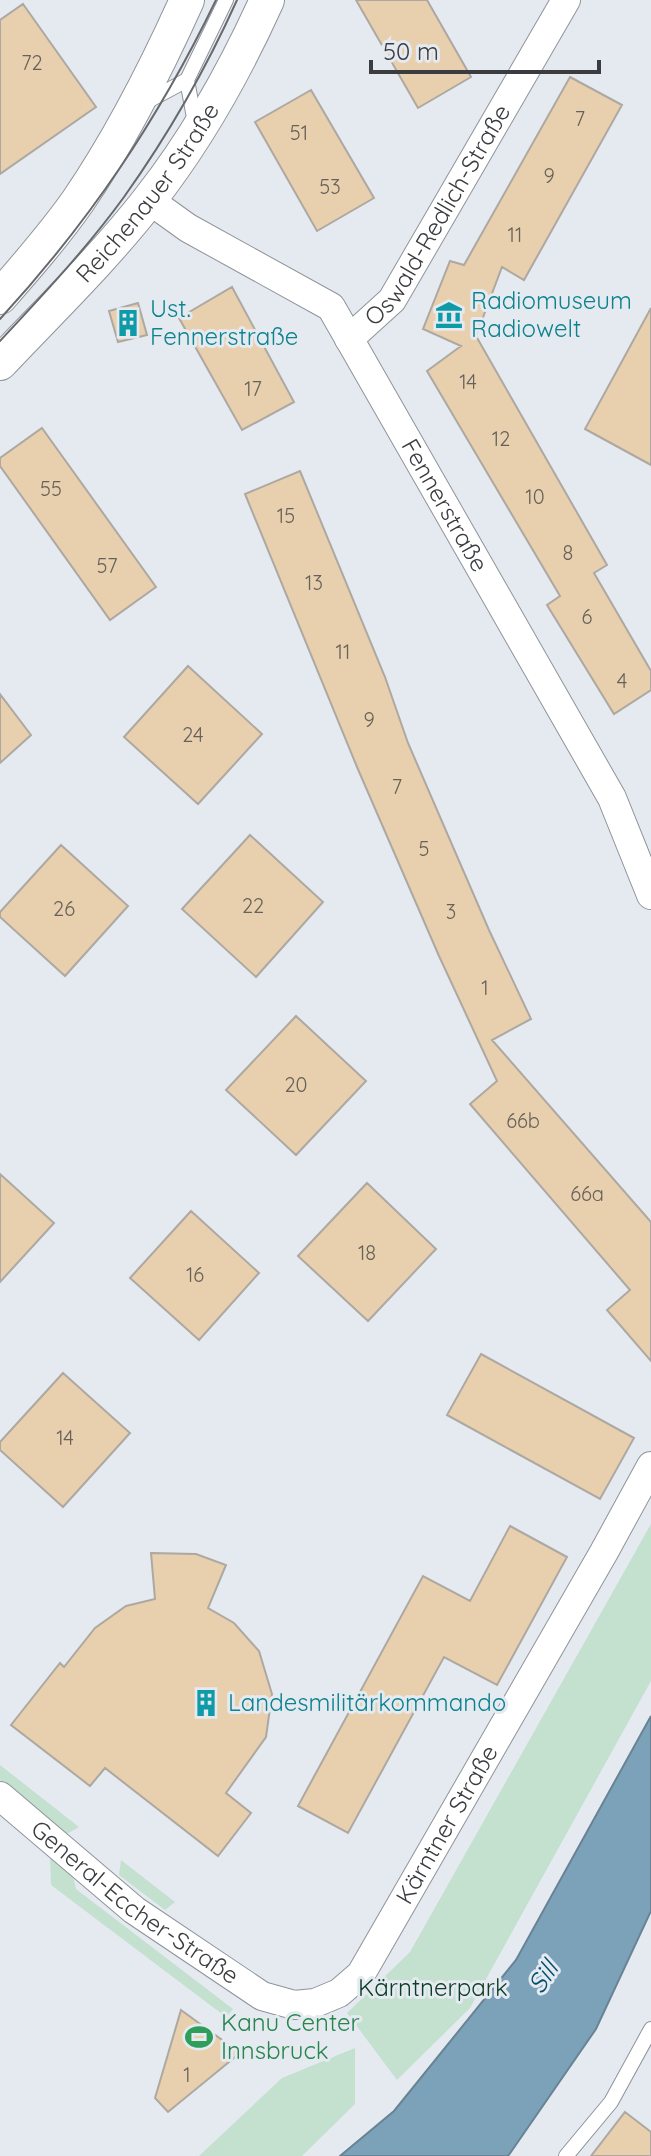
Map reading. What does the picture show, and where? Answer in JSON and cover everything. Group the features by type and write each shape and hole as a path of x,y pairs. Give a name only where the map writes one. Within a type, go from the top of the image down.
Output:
{"street":[{"name":"Reichenauer Straße","path":"0,297 76,204 135,107 187,0"},
{"name":"Reichenauer Straße","path":"0,363 149,200 218,97 267,0"},
{"name":"Oswald-Redlich-Straße","path":"349,339 392,300 562,9"},
{"name":"Fennerstraße","path":"149,200 188,228 331,307 612,798 651,895"},
{"name":"Kärntner Straße","path":"361,1974 651,1466"},
{"name":"General-Eccher-Straße","path":"0,1796 134,1910 262,1996 294,2005 315,2003 339,1993 361,1974"}],"lane":[{"path":"135,107 187,80 226,0"},
{"path":"187,80 197,132"},
{"path":"566,2156 611,2102 651,2029"}],"green space":[{"name":"Kärntnerpark","path":"651,1524 651,1681 470,2008 397,2080 347,2013 410,1952"},
{"path":"0,1765 79,1827 67,1834 0,1780"},
{"path":"50,1856 72,1873 76,1889 233,2009 226,2017 51,1885"},
{"path":"121,1860 175,1902 165,1910 119,1875"},
{"path":"355,2048 355,2104 302,2156 199,2156 282,2078"}],"water":[{"name":"Sill","path":"651,1716 651,1911 596,2029 513,2149 508,2156 340,2156 394,2111 516,1960"}],"building":[{"path":"356,0 427,0 471,77 418,108"},
{"path":"23,4 96,107 0,174 0,20"},
{"path":"570,77 622,105 524,280 502,267 476,336 607,565 594,573 651,671 651,690 614,714 547,605 560,596 427,371 461,346 423,329 450,261 464,265"},
{"path":"311,90 374,198 317,231 255,122"},
{"path":"232,287 294,402 242,430 179,318"},
{"name":"Ust. Fennerstraße","path":"138,303 147,335 118,342 109,311"},
{"path":"651,308 651,465 585,429"},
{"path":"42,428 156,587 110,620 0,466 0,458"},
{"path":"300,471 385,677 408,743 531,1019 492,1040 651,1222 651,1361 607,1310 630,1290 470,1104 497,1081 357,767 245,494"},
{"path":"188,666 262,734 198,804 124,737"},
{"path":"0,694 31,735 0,763"},
{"path":"250,835 323,902 256,977 182,909"},
{"path":"61,845 128,906 65,976 0,917 0,912"},
{"path":"296,1016 366,1081 296,1155 226,1090"},
{"path":"0,1174 54,1223 0,1282"},
{"path":"367,1183 436,1249 368,1321 298,1256"},
{"path":"191,1211 259,1273 199,1340 130,1278"},
{"path":"481,1354 634,1438 600,1499 447,1415"},
{"path":"63,1373 130,1433 63,1507 0,1450 0,1442"},
{"path":"510,1526 567,1557 497,1685 444,1657 348,1833 298,1806 423,1576 470,1601"},
{"name":"Landesmilitärkommando","path":"151,1553 196,1554 226,1565 208,1608 234,1623 259,1651 272,1694 266,1737 226,1793 251,1813 218,1856 105,1768 90,1786 11,1725 60,1663 64,1667 95,1628 126,1606 155,1599"},
{"path":"181,2010 240,2053 168,2112 155,2098"},
{"path":"625,2112 651,2132 651,2156 591,2156"}],"tram line":[{"path":"0,319 64,245 120,168 170,87 216,0"},
{"path":"0,341 80,253 124,197 185,101 237,0"}],"place":[{"name":"Radiomuseum Radiowelt","path":"449,315"},
{"name":"Ust. Fennerstraße","path":"128,323"},
{"name":"Landesmilitärkommando","path":"206,1703"},
{"name":"Kanu Center Innsbruck","path":"199,2037"}]}
